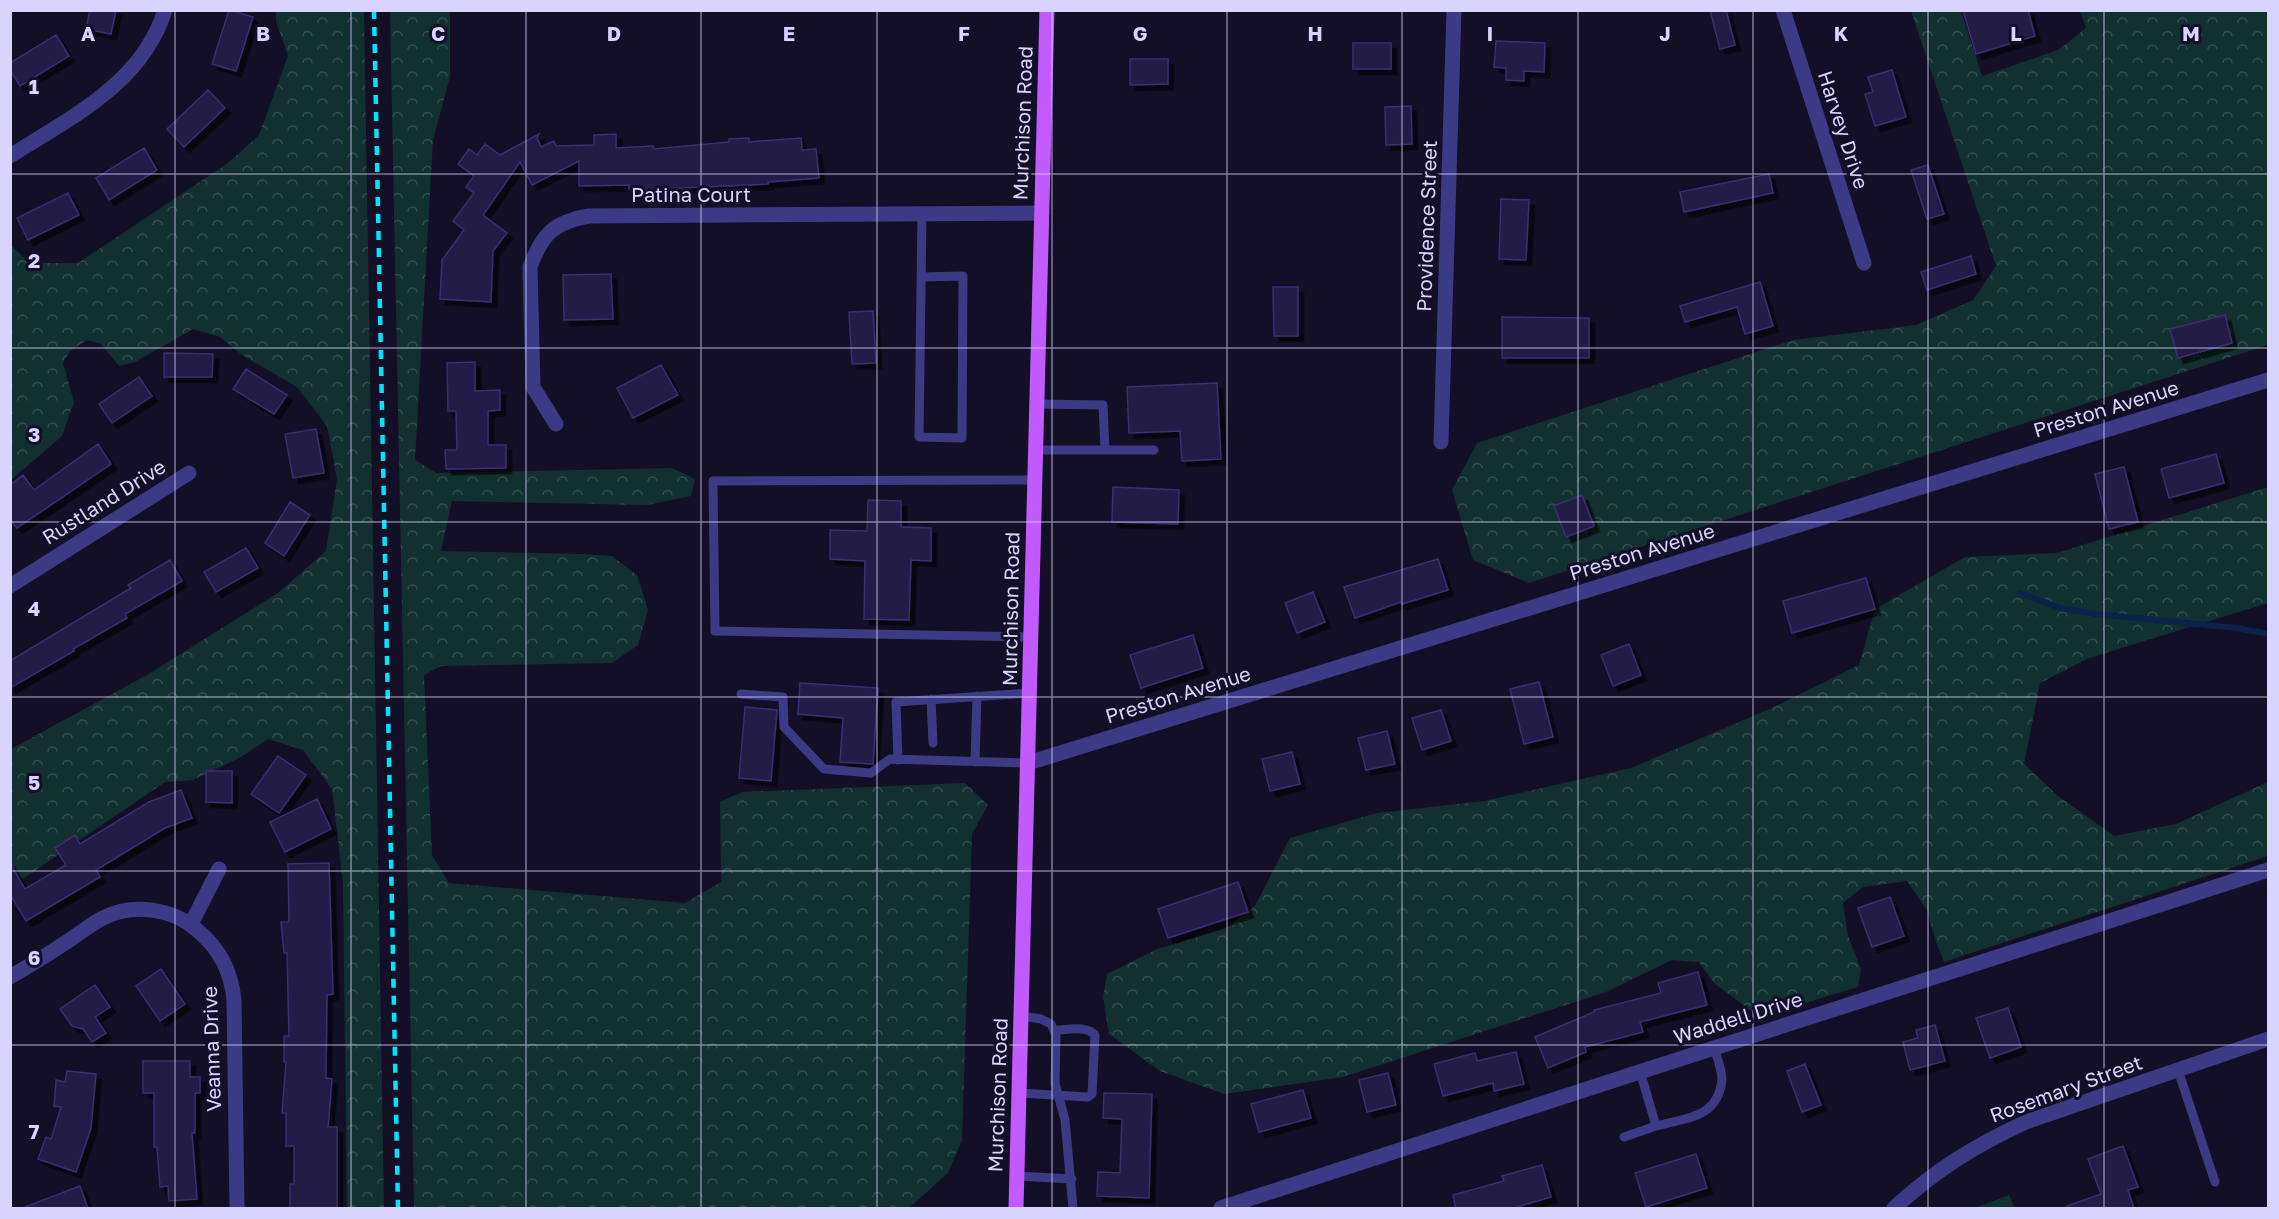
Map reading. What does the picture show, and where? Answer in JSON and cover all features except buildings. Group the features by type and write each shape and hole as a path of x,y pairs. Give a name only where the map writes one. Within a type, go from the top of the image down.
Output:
{"main road":[{"name":"Murchison Road","path":"1016,1209 1047,10"}],"street":[{"path":"10,156 96,102 117,85 151,44 165,10"},
{"name":"Providence Street","path":"1441,442 1454,10"},
{"name":"Harvey Drive","path":"1783,10 1864,263"},
{"name":"Patina Court","path":"556,424 533,387 530,267 537,250 549,233 567,220 589,216 1042,213"},
{"name":"Preston Avenue","path":"1028,763 2268,380"},
{"name":"Rustland Drive","path":"10,586 189,472"},
{"path":"191,924 219,869"},
{"name":"Waddell Drive","path":"1221,1209 1640,1071 2268,870"},
{"name":"Veanna Drive","path":"10,977 67,942 80,931 115,913 142,909 168,913 191,924 218,950 230,974 232,987 237,1209"},
{"name":"Rosemary Street","path":"1894,1209 1922,1183 1947,1165 1989,1139 2026,1122 2268,1039"}],"lane":[{"path":"921,277 963,276 962,438 919,437 921,277 922,214"},
{"path":"1038,404 1102,405 1105,450"},
{"path":"1036,450 1154,450"},
{"path":"1031,637 715,631 713,481 1035,480"},
{"path":"898,760 896,702 1030,693"},
{"path":"741,694 783,697 784,727 824,769 871,772 890,759 1028,763"},
{"path":"975,762 977,696"},
{"path":"932,699 933,743"},
{"path":"1021,1016 1041,1019 1051,1024 1055,1030 1057,1044 1055,1076 1065,1120 1073,1209"},
{"path":"1019,1094 1088,1097 1092,1094 1095,1038 1092,1031 1055,1030"},
{"path":"1624,1137 1705,1112 1712,1107 1722,1078 1714,1048"},
{"path":"2178,1070 2215,1182"},
{"path":"1640,1071 1656,1126"},
{"path":"1017,1176 1072,1179"}],"green space":[{"path":"276,11 364,11 384,1208 347,1208 343,883 332,789 303,750 268,739 241,757 193,780 165,782 11,887 11,749 147,675 278,593 326,551 337,479 327,426 297,387 242,355 220,337 193,329 135,362 119,366 101,344 87,340 70,351 63,363 74,402 62,436 11,480 10,244 29,263 78,263 228,163 259,135 288,56 276,21"},
{"path":"390,11 450,11 450,77 433,140 415,460 436,473 672,468 695,479 691,496 647,505 452,501 441,551 612,556 637,575 648,610 638,645 612,663 441,666 424,675 432,855 449,883 685,903 721,882 720,802 742,792 965,783 988,805 972,834 962,1140 948,1173 909,1208 414,1208"},
{"path":"1911,11 1961,11 1982,76 2058,50 2086,28 2080,11 2268,11 2268,345 1529,583 1473,560 1452,490 1477,443 1793,340 1916,325 1973,300 1996,266"},
{"path":"2268,487 2268,603 2089,658 2040,683 2024,764 2057,795 2114,836 2176,824 2268,782 2268,856 1944,962 1927,910 1907,881 1863,887 1843,903 1848,936 1861,969 1858,987 1759,1017 1714,983 1699,962 1672,960 1606,992 1343,1077 1224,1094 1160,1071 1109,1034 1103,997 1107,974 1157,949 1224,929 1255,906 1290,838 1377,813 1484,801 1631,768 1772,708 1859,665 1875,609 1965,557 2057,553"},
{"path":"2009,1195 2015,1208 1974,1208"}],"waterway":[{"path":"2020,593 2060,608 2095,614 2237,628 2268,634"}],"railway":[{"path":"374,10 398,1208"}]}
